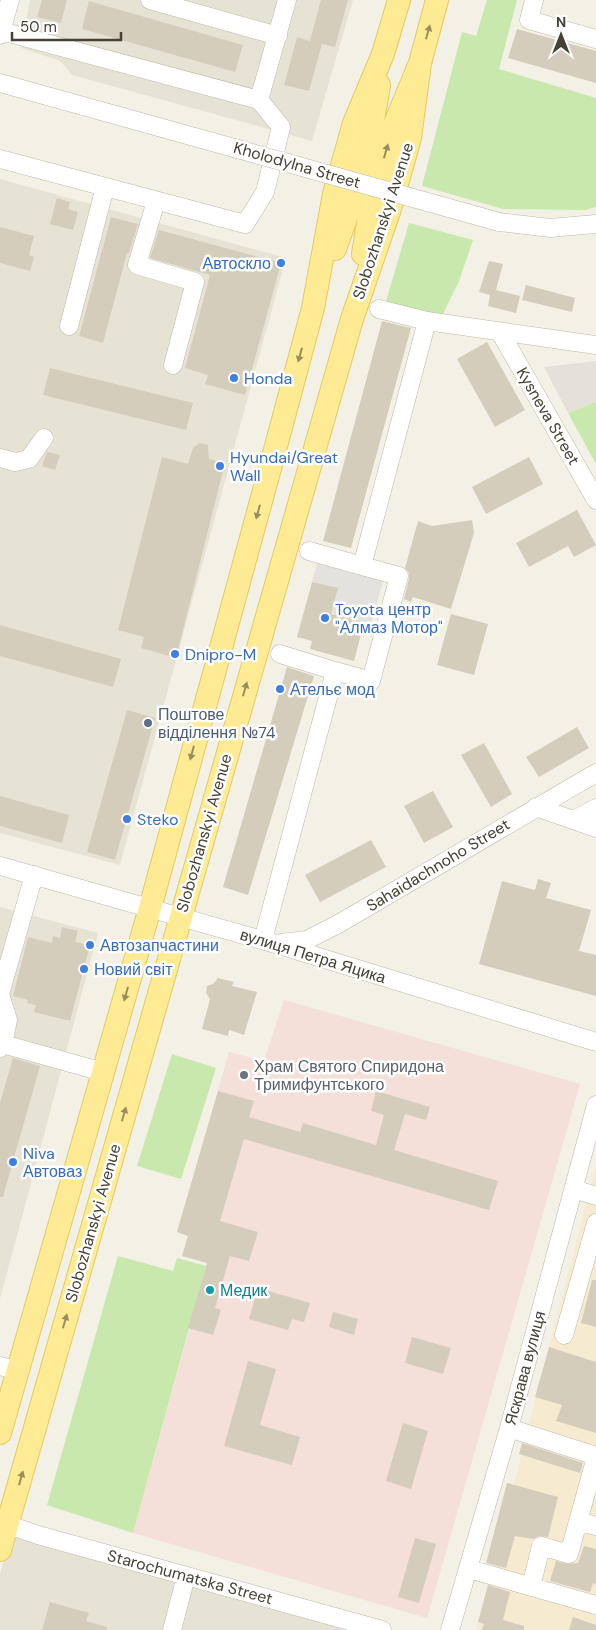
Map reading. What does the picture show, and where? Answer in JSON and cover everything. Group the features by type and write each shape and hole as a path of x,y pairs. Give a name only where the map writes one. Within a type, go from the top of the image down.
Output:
{"main road":[{"name":"Slobozhanskyi Avenue","path":"0,1433 9,1369 103,1072 150,908 313,308 353,200 373,128 383,54 399,0"},
{"name":"Slobozhanskyi Avenue","path":"0,1550 4,1523 352,319 371,204 391,133 420,63 437,0"}],"street":[{"path":"0,159 245,224 265,192 281,127 259,100 1,33 10,0"},
{"path":"150,0 278,36"},
{"path":"259,100 287,0"},
{"path":"534,0 529,20 596,39"},
{"name":"Kholodylna Street","path":"0,82 500,222 550,228 596,224"},
{"path":"69,326 105,187"},
{"path":"156,200 137,265 195,282 172,365"},
{"path":"379,309 427,321 596,345"},
{"path":"362,566 427,321"},
{"name":"Kysneva Street","path":"500,332 596,500"},
{"path":"0,458 15,462 29,459 44,438"},
{"path":"280,654 371,681 399,576 309,550"},
{"path":"269,942 335,671"},
{"name":"Sahaidachnoho Street","path":"269,942 307,940 340,923 596,773"},
{"path":"536,807 596,828"},
{"path":"574,820 596,808"},
{"name":"вулиця Петра Яцика","path":"0,866 269,942 596,1042"},
{"path":"34,875 0,994 8,1020 2,1046 103,1072"},
{"name":"Яскрава вулиця","path":"450,1630 509,1428 596,1105"},
{"path":"574,1189 596,1196"},
{"path":"564,1335 596,1223"},
{"path":"509,1428 596,1456 569,1554 541,1546 531,1587"},
{"path":"578,1521 596,1526"},
{"name":"Starochumatska Street","path":"4,1523 38,1536 382,1630"},
{"path":"469,1569 596,1605"},
{"path":"172,1630 186,1576"}],"shaded area":[{"path":"30,0 353,0 312,141 72,75 60,61 21,48"},
{"path":"0,179 286,258 120,865 0,833"},
{"path":"596,361 596,402 568,413 544,367"},
{"path":"318,560 384,578 371,624 331,614 337,589 312,582"},
{"path":"0,907 98,933 0,1299"},
{"path":"284,1000 580,1084 427,1618 133,1533 211,1251 188,1236 177,1232 229,1052 264,1061"},
{"path":"596,1166 596,1630 476,1630"},
{"path":"11,1534 356,1630 0,1630 0,1574"}],"green space":[{"path":"487,0 517,0 499,69 596,98 596,207 585,210 503,209 422,186 462,32 476,36"},
{"path":"409,223 473,240 459,281 441,318 385,305"},
{"path":"596,402 596,464 568,413"},
{"path":"172,1054 216,1068 181,1179 137,1166"},
{"path":"118,1256 173,1271 177,1258 206,1266 133,1533 47,1505"}],"building":[{"path":"42,0 67,0 61,23 37,17"},
{"path":"321,0 348,0 335,47 322,44 309,91 284,85 297,37 310,41"},
{"path":"89,1 243,45 235,72 82,29"},
{"path":"517,29 596,51 596,83 508,58"},
{"path":"57,198 70,202 68,209 78,212 73,230 50,224"},
{"path":"111,217 138,224 129,253 127,253 103,343 79,336"},
{"path":"0,227 34,236 29,255 34,257 30,271 0,263"},
{"path":"159,230 281,263 245,395 205,384 208,375 185,368 210,275 150,258"},
{"path":"489,261 503,264 496,290 520,296 516,313 488,306 490,295 479,292"},
{"path":"526,285 575,298 572,312 522,300"},
{"path":"382,321 411,328 351,548 323,541"},
{"path":"487,342 525,410 495,427 457,359"},
{"path":"50,368 193,403 186,430 43,395"},
{"path":"200,443 208,445 209,459 225,463 176,658 141,648 144,637 118,630 162,457 188,464 193,448"},
{"path":"47,452 60,455 55,470 42,466"},
{"path":"529,457 543,484 486,514 472,487"},
{"path":"577,510 596,545 574,557 568,546 529,567 516,543"},
{"path":"472,520 474,533 451,609 413,597 411,602 404,599 409,578 409,573 405,568 418,521 432,526"},
{"name":"Toyota центр \"Алмаз Мотор\"","path":"312,582 338,588 331,614 364,622 354,661 310,649 312,641 297,637"},
{"path":"451,614 488,624 474,675 437,665"},
{"path":"0,625 121,659 113,687 0,656"},
{"path":"287,667 314,676 248,895 223,887"},
{"path":"127,710 155,718 115,860 87,852"},
{"path":"577,727 589,748 539,777 526,757"},
{"path":"484,743 512,794 491,807 461,755"},
{"path":"433,791 453,827 424,843 404,806"},
{"path":"0,796 69,815 62,843 0,826"},
{"path":"371,840 386,867 320,902 305,875"},
{"path":"538,879 551,883 546,898 591,910 579,951 596,955 596,996 479,964 502,881 535,890"},
{"path":"62,927 78,931 75,942 90,945 70,1021 34,1012 36,1005 27,1003 28,1000 13,996 28,937 52,943 53,936 60,938"},
{"path":"218,978 234,982 232,986 257,992 244,1035 229,1030 228,1036 202,1029 210,999 206,993 207,986 213,984"},
{"path":"13,1058 40,1066 3,1197 0,1197 0,1103"},
{"path":"218,1091 254,1101 249,1117 300,1132 303,1123 376,1145 384,1115 371,1111 376,1091 430,1107 426,1120 405,1114 394,1150 498,1181 489,1210 244,1139 220,1221 258,1232 249,1261 230,1256 215,1308 221,1310 213,1335 188,1328 207,1263 182,1256 188,1236 177,1232"},
{"path":"592,1280 596,1280 596,1327 581,1323"},
{"path":"258,1288 310,1303 304,1322 292,1319 288,1330 249,1319"},
{"path":"333,1312 358,1319 354,1335 329,1327"},
{"path":"412,1337 451,1348 443,1374 405,1363"},
{"path":"549,1347 596,1362 596,1433 556,1421 562,1405 535,1397"},
{"path":"248,1361 276,1369 260,1425 300,1437 292,1465 224,1446"},
{"path":"403,1423 428,1431 411,1489 386,1481"},
{"path":"522,1443 583,1463 580,1473 519,1454"},
{"path":"507,1483 558,1497 548,1537 539,1536 533,1539 515,1536 506,1568 486,1563"},
{"path":"415,1538 436,1544 419,1603 398,1597"},
{"path":"584,1546 596,1549 596,1584 593,1583 590,1592 550,1581 556,1561 567,1564 578,1563"},
{"path":"488,1585 510,1592 503,1620 524,1626 524,1630 482,1630 484,1624 478,1622"},
{"path":"50,1602 89,1613 86,1621 107,1627 107,1630 42,1630"},
{"path":"573,1617 596,1625 596,1630 569,1630"}],"place":[{"name":"Автоскло","path":"281,263"},
{"name":"Honda","path":"234,378"},
{"name":"Hyundai/Great Wall","path":"220,466"},
{"name":"Toyota центр \"Алмаз Мотор\"","path":"325,618"},
{"name":"Dnipro-M","path":"175,654"},
{"name":"Ательє мод","path":"280,689"},
{"name":"Поштове відділення №74","path":"148,723"},
{"name":"Steko","path":"127,819"},
{"name":"Автозапчастини","path":"90,945"},
{"name":"Новий світ","path":"84,969"},
{"name":"Храм Святого Спиридона Тримифунтського","path":"244,1075"},
{"name":"Niva Автоваз","path":"13,1162"},
{"name":"Медик","path":"210,1290"}]}
